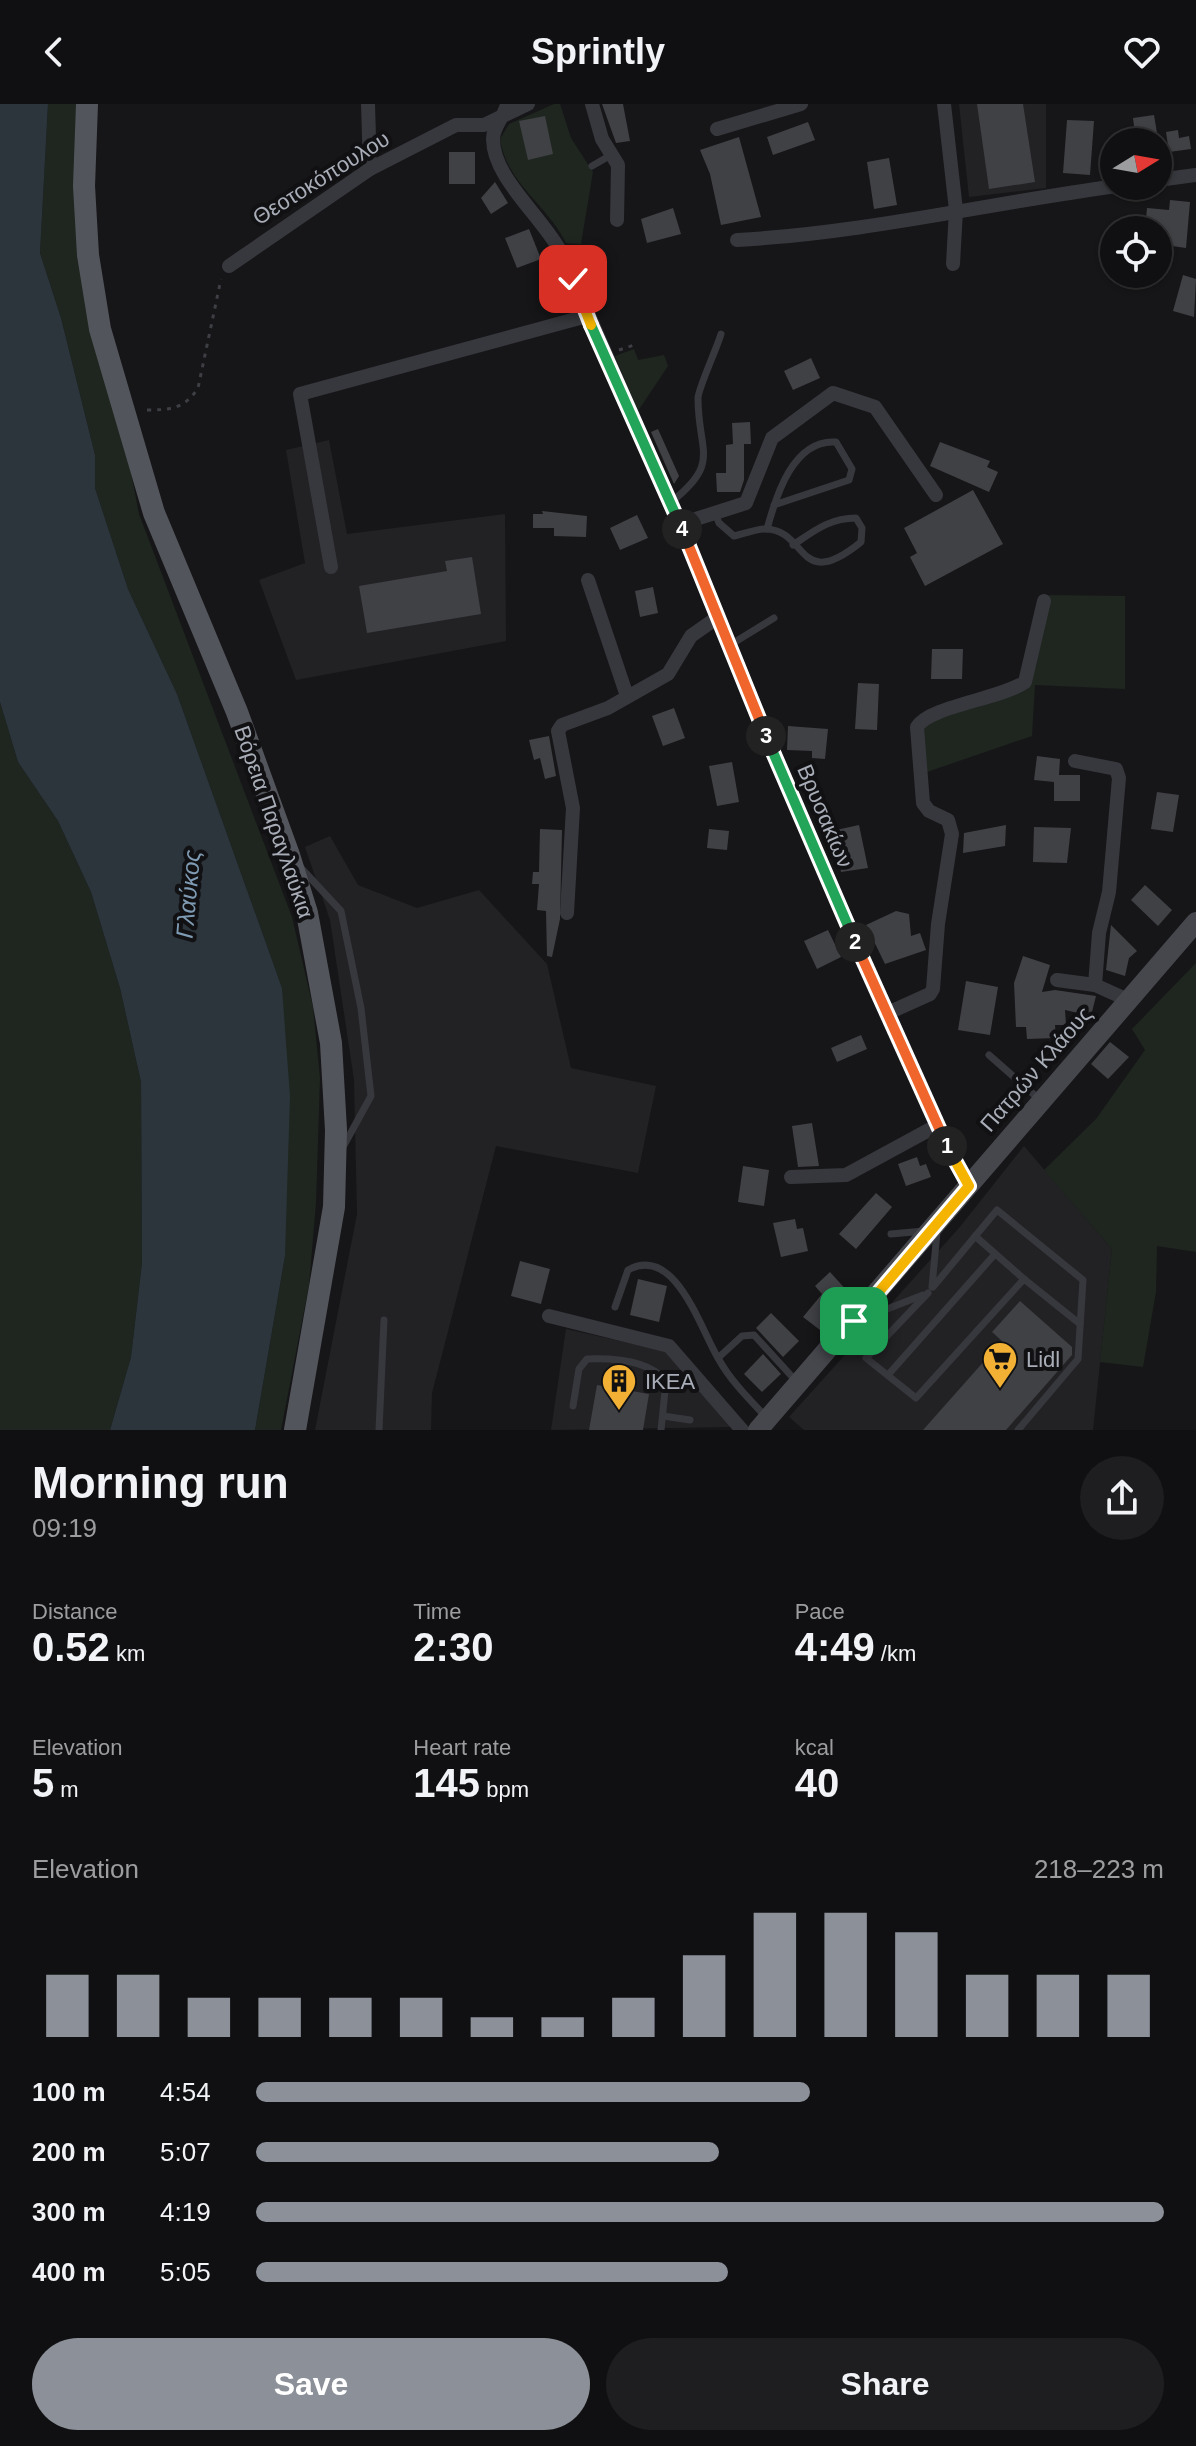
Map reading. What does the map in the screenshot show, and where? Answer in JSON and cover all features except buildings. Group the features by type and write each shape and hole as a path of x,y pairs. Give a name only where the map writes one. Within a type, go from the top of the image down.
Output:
{"main road":[{"name":"Βόρεια Παραγλαύκια","path":"87,104 84,186 88,255 100,329 154,513 237,712 289,855 307,913 331,1043 335,1160 331,1222 295,1430"},
{"name":"Πατρών Κλάους","path":"763,1424 1196,922"}],"street":[{"path":"368,104 370,169"},
{"name":"Θεοτοκόπουλου","path":"229,266 370,169 456,125 476,127 504,111 528,104"},
{"path":"592,104 602,139 613,154 619,175 617,220"},
{"path":"717,129 801,104"},
{"path":"944,104 956,210 953,264"},
{"name":"Βρυσακίων","path":"504,111 493,137 496,159 555,239 888,1013 969,1186"},
{"path":"1172,178 1196,175"},
{"path":"737,240 834,233 956,210 1100,189"},
{"path":"331,567 300,394 587,316"},
{"path":"680,524 746,503 772,438 833,393 875,407 936,495"},
{"path":"588,580 627,696"},
{"path":"888,1013 930,994 933,989 938,924 952,834 948,820 929,811 923,803 917,727 926,717 1001,694 1025,682 1044,601"},
{"path":"567,913 573,808 558,731 562,725 608,708 668,674 691,636 718,617"},
{"path":"1075,761 1108,765 1116,769 1119,778 1109,892 1099,933 1095,985"},
{"path":"1057,980 1095,985 1128,1000"},
{"path":"791,1177 846,1175 938,1125"},
{"path":"549,1316 669,1346 742,1430"}],"lane":[{"path":"592,166 613,154"},
{"path":"670,503 700,476 705,453 698,395 710,371 721,334"},
{"path":"767,529 774,505 792,465 826,441 836,442 852,469 849,480 774,505"},
{"path":"715,513 719,523 734,536 767,529 784,535 793,545 808,559 819,563 841,558 861,542 862,528 856,518 842,518 824,524 793,545"},
{"path":"730,645 774,618"},
{"path":"289,855 341,911 361,1008 371,1096 335,1160"},
{"path":"989,1055 1040,1100"},
{"path":"1018,1430 1078,1359 1083,1280 997,1210 930,1290 866,1358 916,1398 1024,1279"},
{"path":"891,1234 935,1228 930,1290"},
{"path":"975,1236 1080,1324"},
{"path":"888,1375 995,1254"},
{"path":"615,1307 628,1270 641,1263 656,1265 684,1290 718,1358 763,1424"},
{"path":"854,1321 930,1290"},
{"path":"379,1430 384,1320"},
{"path":"718,1358 742,1336 754,1335 798,1383"},
{"path":"573,1406 579,1369 587,1359 608,1358 657,1369 666,1381 661,1430"},
{"path":"663,1416 690,1420"}],"path":[{"path":"147,410 173,410 192,397 198,388 214,302 229,266"}],"shaded area":[{"path":"48,104 86,104 83,222 139,514 292,917 313,1007 320,1078 316,1203 309,1285 281,1430 255,1430 285,1256 282,988 177,694 128,589 95,488 95,455 61,318 40,253"},
{"path":"560,104 571,138 593,172 581,244 566,243 511,169 500,139 509,124"},
{"path":"959,104 1046,104 1046,188 969,197"},
{"path":"634,349 638,360 664,355 668,366 638,411 615,356"},
{"path":"329,440 347,534 505,514 506,641 296,680 259,580 305,563 286,450"},
{"path":"1049,595 1125,596 1125,689 1035,685 1032,736 924,773 922,722 1030,683"},
{"path":"0,702 18,762 58,821 91,892 120,988 141,1082 142,1263 131,1357 110,1430 0,1430"},
{"path":"330,836 358,885 417,908 479,890 547,964 571,1068 656,1086 638,1173 496,1146 432,1393 431,1430 315,1430 357,1214 354,1080 330,920 305,847"},
{"path":"1196,963 1196,1252 1157,1246 1156,1292 1143,1367 1100,1362 1112,1249 1044,1170 1096,1119 1145,1050 1132,1029"},
{"path":"1024,1146 1112,1249 1093,1430 804,1430 789,1417 959,1228"},
{"path":"566,1329 665,1351 733,1427 551,1430"}],"water":[{"name":"Γλαύκος","path":"0,104 48,104 40,253 61,318 95,455 95,488 128,589 177,694 282,988 290,1096 285,1256 255,1430 110,1430 131,1357 142,1263 141,1082 120,988 91,892 58,821 18,762 0,702"}],"place":[{"name":"Lidl","path":"1000,1390"},
{"name":"IKEA","path":"619,1412"}],"route":[{"path":"573,279 596,339 680,524 761,725 844,916 959,1171 969,1186 854,1321"}]}
